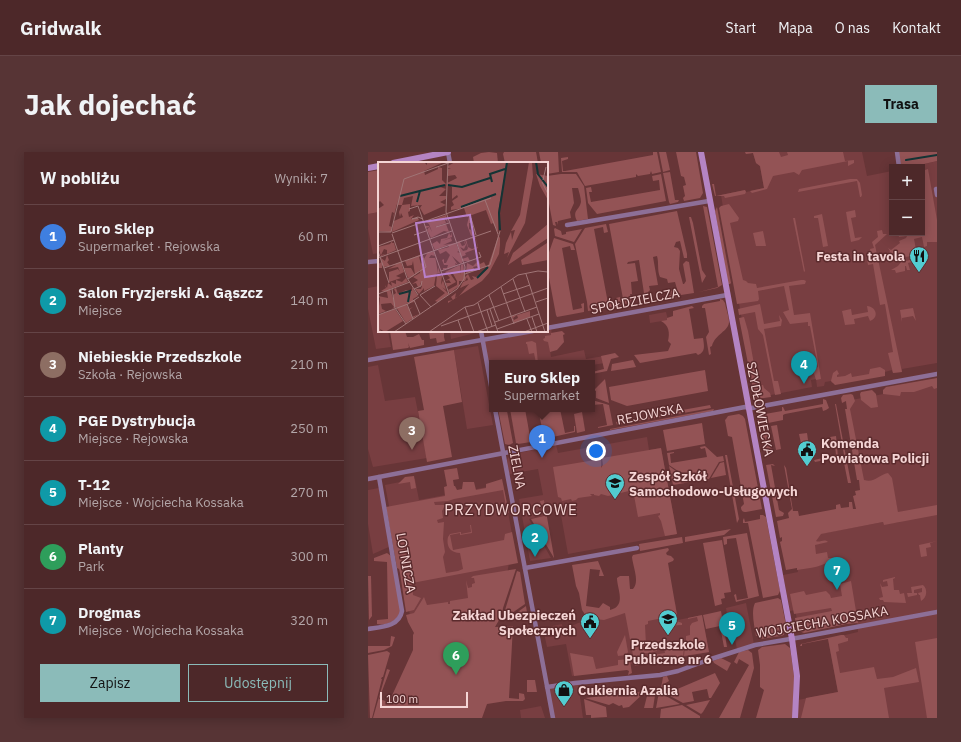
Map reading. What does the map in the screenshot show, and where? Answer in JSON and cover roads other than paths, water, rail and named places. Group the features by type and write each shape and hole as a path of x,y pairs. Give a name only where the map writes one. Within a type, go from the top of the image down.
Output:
{"street":[{"path":"398,162 448,152 450,162"},
{"name":"SZYDŁOWIECKA","path":"701,152 792,639 797,676 797,709 795,718"},
{"path":"896,152 898,164"},
{"path":"368,168 378,166"},
{"path":"936,189 937,195"},
{"path":"567,225 680,208 709,201"},
{"path":"368,262 378,261"},
{"name":"SPÓŁDZIELCZA","path":"548,328 727,295"},
{"path":"481,332 489,374"},
{"path":"368,360 527,332"},
{"name":"REJOWSKA","path":"368,479 745,407 752,408 937,374"},
{"name":"ZIELNA","path":"496,412 553,718"},
{"name":"LOTNICZA","path":"368,629 395,623 402,616 402,606 379,477"},
{"path":"525,568 637,548"},
{"name":"WOJCIECHA KOSSAKA","path":"547,687 579,682 660,675 678,671 755,645 937,612"}],"waterway":[{"path":"906,160 937,155"}],"place":[{"name":"Festa in tavola","path":"919,273"},
{"name":"PGE Dystrybucja","path":"804,384"},
{"name":"Niebieskie Przedszkole","path":"412,450"},
{"name":"Euro Sklep","path":"542,458"},
{"name":"Komenda Powiatowa Policji","path":"807,467"},
{"name":"Zespół Szkół Samochodowo-Usługowych","path":"615,500"},
{"name":"Salon Fryzjerski A. Gąszcz","path":"535,557"},
{"name":"Drogmas","path":"837,590"},
{"name":"Przedszkole Publiczne nr 6","path":"668,636"},
{"name":"Zakład Ubezpieczeń Społecznych","path":"590,639"},
{"name":"T-12","path":"732,645"},
{"name":"Planty","path":"456,675"},
{"name":"Cukiernia Azalia","path":"564,707"}],"district":[{"name":"PRZYDWORCOWE","path":"511,509"}]}
